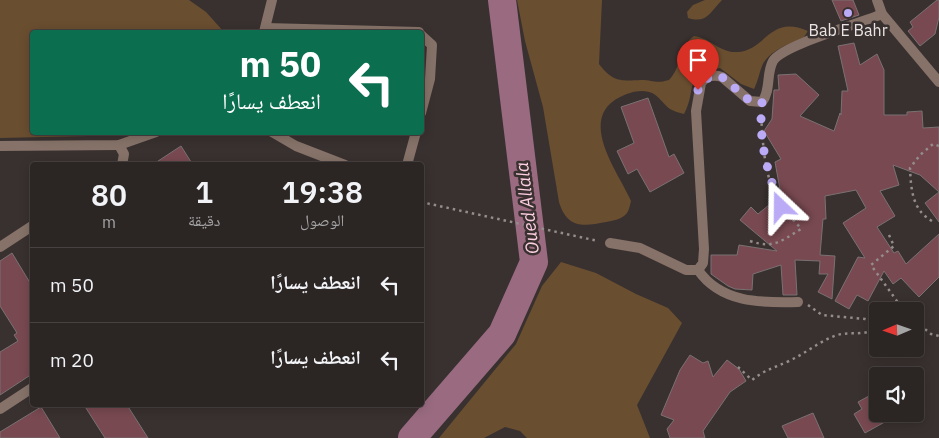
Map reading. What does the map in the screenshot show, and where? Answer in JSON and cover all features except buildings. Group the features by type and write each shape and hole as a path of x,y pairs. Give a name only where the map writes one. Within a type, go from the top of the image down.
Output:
{"street":[{"path":"265,30 272,0"},
{"path":"877,0 882,14 939,82"},
{"path":"698,270 703,263 704,249 696,111 699,86 706,78 716,75 722,77 750,101 762,102 766,96 772,63 778,56 810,40 882,14"},
{"path":"424,38 432,45 430,79 424,102"},
{"path":"0,146 119,145 147,135"},
{"path":"277,135 296,146 337,162"},
{"path":"408,162 415,135"},
{"path":"119,145 124,154 123,162"},
{"path":"0,247 30,227"},
{"path":"610,243 640,248 686,270 698,270"},
{"path":"698,270 706,281 719,291 742,300 769,303 798,302"},
{"path":"0,408 30,389"}],"path":[{"path":"750,240 765,246 801,229 781,207 772,186 762,148 762,102"},
{"path":"932,221 922,216 915,202 910,168 920,155 933,144 939,146"},
{"path":"424,203 610,243"},
{"path":"889,235 894,246 871,265 898,302"},
{"path":"798,302 807,304 822,315 865,319 869,321"},
{"path":"924,328 931,334 939,336"},
{"path":"738,367 752,380 763,370 791,360 830,338 840,334 869,332"}],"shaded area":[{"path":"0,0 189,0 206,12 222,30 30,30 30,135 94,135 0,138"},
{"path":"517,0 602,0 599,64 613,77 622,80 657,82 669,80 686,45 694,36 705,39 725,50 737,52 755,46 776,30 785,27 795,27 808,31 804,37 780,48 765,60 754,89 741,84 720,68 708,70 696,78 684,114 670,109 655,95 645,91 626,94 607,107 601,119 604,147 631,201 627,213 620,218 597,224 583,225 576,224 566,217 559,202 543,107 525,41"},
{"path":"705,0 722,0 708,16 700,19 688,18 687,12 693,5"},
{"path":"561,262 596,273 668,308 682,323 637,405 650,438 527,438 520,431 505,427 484,438 439,438 516,344 542,286"}],"waterway":[{"name":"Oued Allala","path":"412,438 502,334 534,262 502,0"}],"place":[{"name":"Bab E Bahr","path":"848,13"}],"route":[{"path":"698,90 703,80 716,75 722,77 750,101 755,103 762,102 762,148 772,186 781,207"}]}
